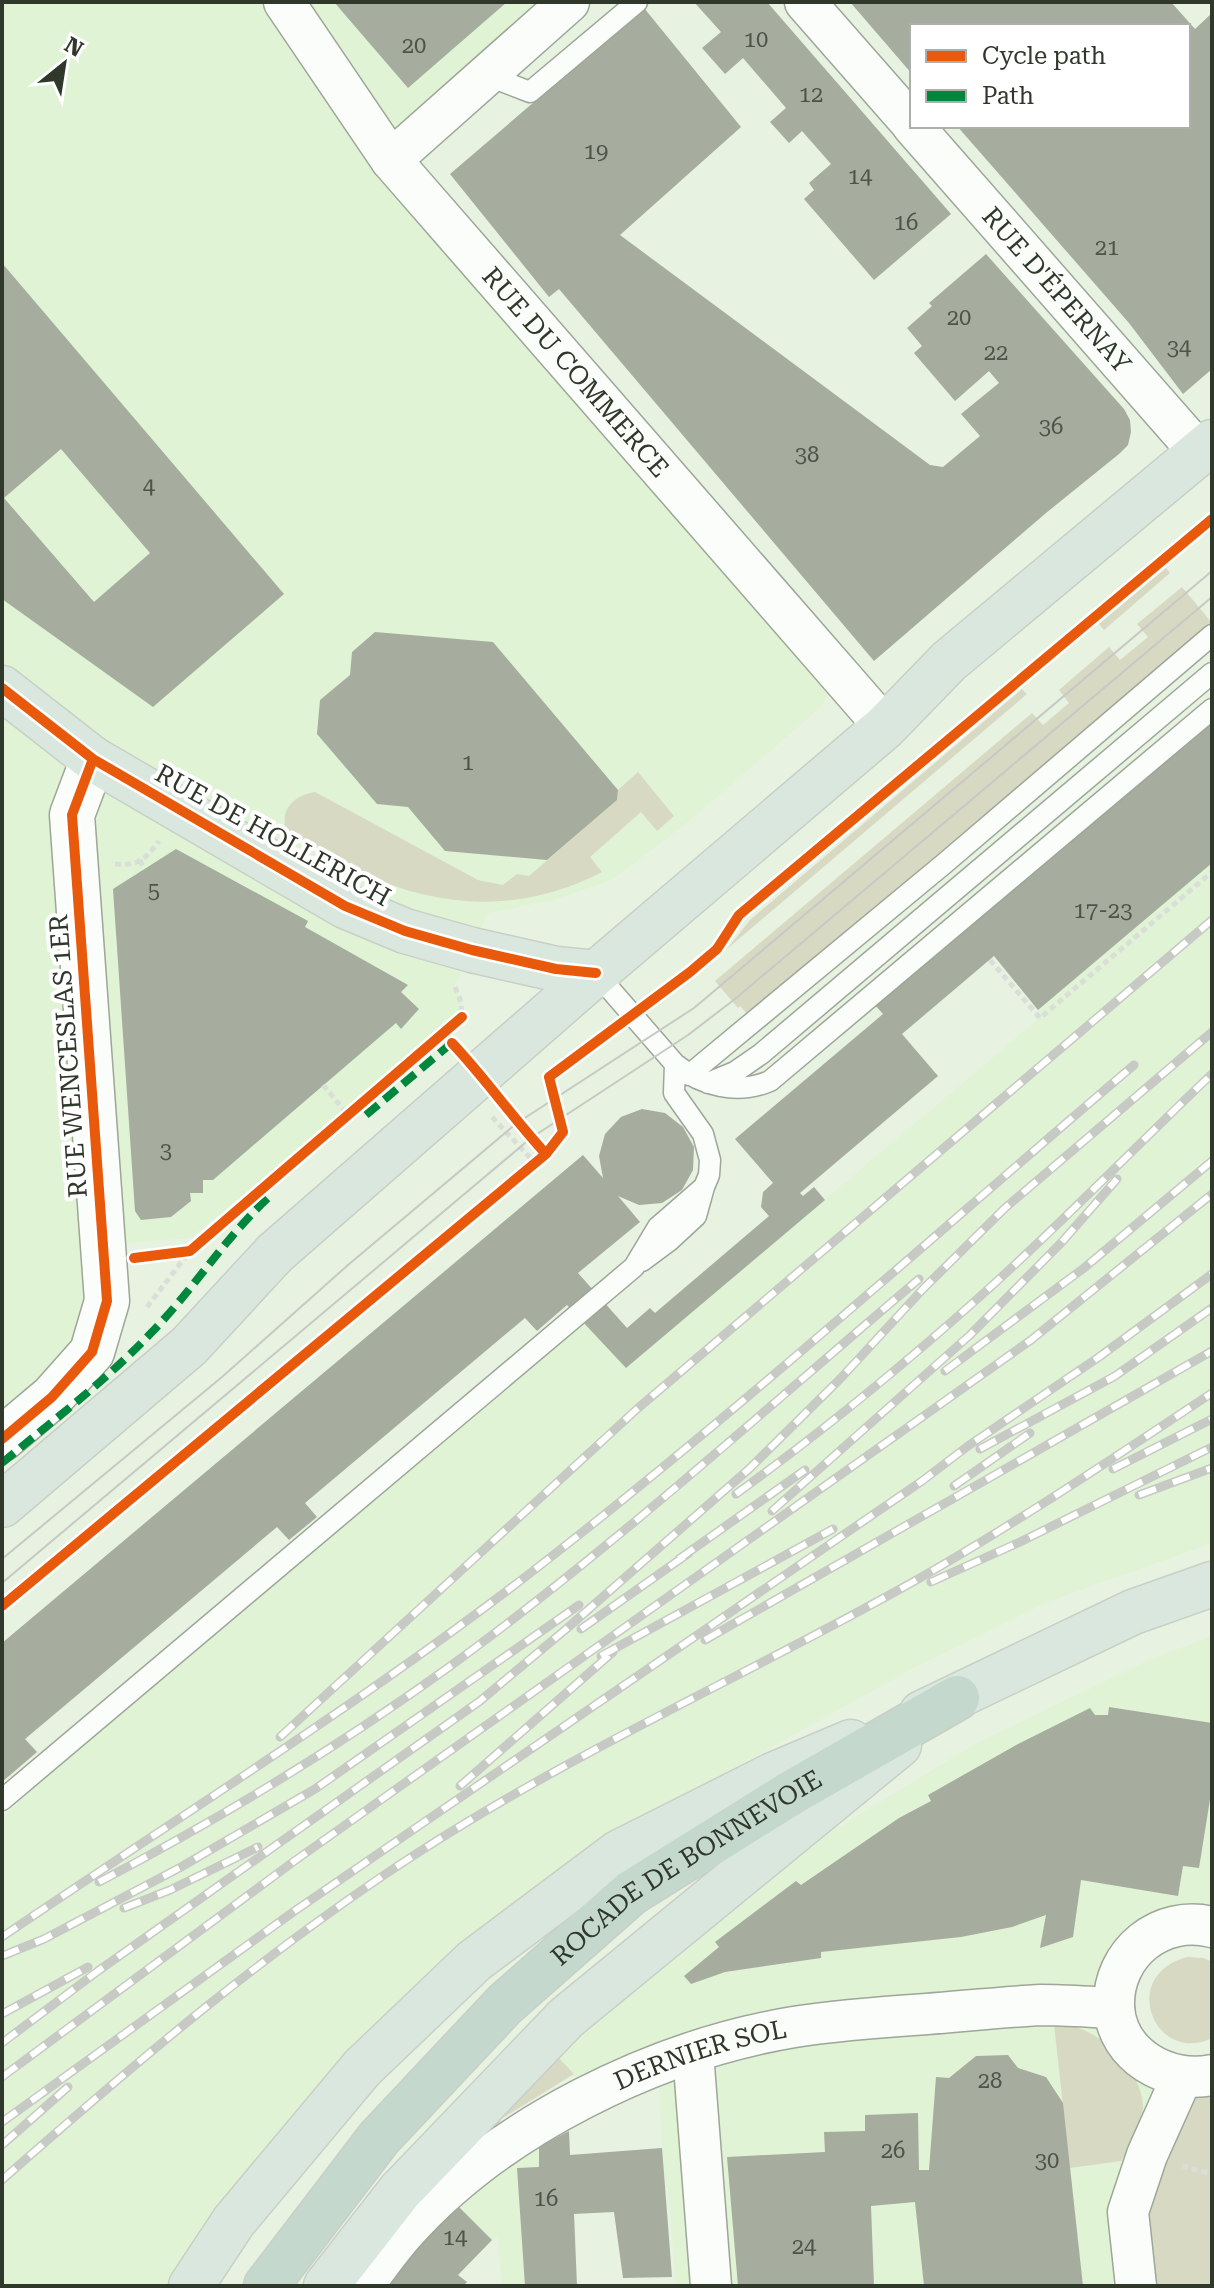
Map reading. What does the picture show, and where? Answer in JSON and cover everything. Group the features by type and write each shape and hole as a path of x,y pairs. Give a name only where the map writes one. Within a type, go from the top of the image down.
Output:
{"highway":[{"name":"ROCADE DE BONNEVOIE","path":"266,2286 379,2138 505,2004 631,1893 791,1793 957,1698"}],"main road":[{"path":"15,1494 189,1346 275,1253 596,973 885,727 949,661 1208,454"},
{"name":"RUE DE HOLLERICH","path":"2,688 93,759 345,906 405,931 472,950 556,969 596,973"},
{"name":"ROCADE DE BONNEVOIE","path":"957,1698 1133,1612 1212,1584"},
{"path":"191,2286 234,2221 362,2068 474,1961 618,1853 773,1775 957,1698"},
{"path":"326,2286 400,2191 566,2018 957,1698"}],"street":[{"name":"RUE DU COMMERCE","path":"284,2 391,160 885,727"},
{"path":"391,160 569,2"},
{"name":"RUE D'ÉPERNAY","path":"805,2 910,122"},
{"name":"RUE D'ÉPERNAY","path":"916,128 1208,454"},
{"name":"RUE WENCESLAS 1ER","path":"2,1439 52,1397 92,1352 107,1301 72,815 93,759"},
{"path":"1136,2286 1128,2212 1147,2155 1197,2076 1157,2070 1136,2055 1121,2033 1114,2008 1116,1982 1127,1957 1145,1938 1170,1926 1197,1923 1212,1927"},
{"name":"DERNIER SOL","path":"363,2286 404,2233 470,2172 525,2132 590,2095 693,2053 724,2042 793,2027 859,2019 1043,2005 1114,2008"},
{"path":"693,2053 711,2286"}],"lane":[{"path":"486,75 530,92 637,2"},
{"path":"2,1800 634,1267 658,1227 704,1187 709,1175 710,1160 703,1134 674,1093 690,1074 978,835 1212,635"},
{"path":"690,1074 735,1072 761,1054 1212,673"},
{"path":"596,973 690,1074 727,1088 758,1087 770,1081 1212,709"},
{"path":"1016,876 1036,786"},
{"path":"978,835 1073,828"}],"path":[{"path":"107,864 131,865 148,856 164,833"},
{"path":"140,860 144,869"},
{"path":"990,960 1040,1018 1212,872"},
{"path":"455,986 462,1017"},
{"path":"323,1085 348,1115"},
{"path":"170,1260 190,1251"},
{"path":"143,1312 190,1251"}],"shaded area":[{"path":"2,2 569,2 391,159 839,674 821,707 683,826 611,880 554,900 488,913 455,986 462,1017 190,1238 87,1246 92,1352 2,1426"},
{"path":"1166,568 1170,573 1104,630 1099,624"},
{"path":"1182,587 1212,623 748,1015 740,1006 738,1008 715,981 1032,713 1043,725 1069,703 1059,690 1109,647 1120,660 1148,637 1137,624"},
{"path":"1022,689 1027,694 727,949 750,920"},
{"path":"638,772 674,816 657,831 641,812 590,857 602,872 542,895 482,902 421,894 351,867 286,831 285,816 290,804 315,792 478,880 503,885 517,874 529,876 617,800 618,790"},
{"path":"1212,863 1212,1543 1047,1602 910,1670 721,1775 572,1872 368,2034 317,2087 266,2149 164,2286 2,2286 2,1819 35,1786 584,1324 626,1368 1036,1021 1038,1010"},
{"path":"1212,1636 1212,1927 1197,1923 1116,1982 1157,2070 1136,2286 676,2286 668,2188 665,2188 664,2178 658,2066 590,2095 556,2055 704,1927 833,1831 975,1744 1147,1661"},
{"path":"1187,1957 1212,1962 1212,2038 1192,2043 1175,2040 1161,2030 1152,2015 1149,1998 1154,1982 1166,1967"},
{"path":"1054,2025 1079,2028 1102,2040 1122,2059 1137,2083 1143,2108 1141,2122 1121,2161 1070,2168"},
{"path":"556,2055 574,2074 501,2119 495,2135 465,2156"},
{"path":"1212,2075 1212,2286 1136,2286 1147,2155"},
{"path":"567,2108 577,2286 502,2286 498,2237 492,2240 456,2204"}],"building":[{"path":"334,2 507,2 408,88"},
{"path":"694,2 767,2 951,214 874,280 804,199 814,190 809,183 831,164 802,131 789,143 770,122 786,108 743,58 725,74 702,48 721,32"},
{"path":"850,2 1171,2 1195,29 1212,13 1212,369 1183,394 1129,323 959,128 1190,128 1190,24 910,24 910,72"},
{"path":"644,8 741,127 620,235 930,465 943,467 980,436 961,414 999,383 989,371 955,401 914,353 922,346 907,328 932,306 929,303 986,254 1124,409 1130,420 1128,445 1119,454 874,661 559,289 549,297 450,174"},
{"path":"2,263 284,594 153,707 2,599","holes":["61,449 150,553 94,602 4,498"]},
{"path":"375,632 493,642 618,790 617,800 547,860 445,851 408,807 377,804 317,734 320,700 350,675 352,652"},
{"path":"1212,718 1212,863 1038,1010 994,956 902,1034 938,1076 800,1193 803,1196 814,1187 825,1200 626,1368 567,1305 537,1331 525,1318 305,1503 317,1517 289,1540 277,1527 25,1739 37,1752 2,1782 2,1643 583,1155 603,1178 599,1156 605,1134 621,1117 642,1109 665,1113 683,1127 694,1147 693,1170 682,1190 662,1203 639,1205 618,1196 640,1222 578,1273 627,1328 650,1308 655,1313 769,1216 761,1207 763,1192 773,1183 735,1139 883,1014 874,1004"},
{"path":"176,849 308,921 305,927 408,985 401,992 419,1009 401,1029 396,1023 213,1180 203,1180 203,1193 190,1193 191,1201 171,1217 141,1220 135,1211 113,889"},
{"path":"1109,1707 1212,1723 1212,1787 1199,1868 1183,1866 1178,1896 1081,1880 1073,1937 1040,1948 1046,1915 1012,1927 961,1937 821,1952 821,1958 725,1972 691,1984 684,1976 719,1947 715,1942 796,1881 801,1885 899,1818 931,1801 928,1795 1090,1708 1095,1715 1108,1715"},
{"path":"1008,2055 1018,2068 1046,2077 1063,2103 1083,2286 924,2286 915,2202 871,2206 874,2286 738,2286 727,2157 825,2152 824,2132 865,2131 865,2115 918,2113 919,2170 929,2170 936,2077 949,2078 976,2056"},
{"path":"569,2131 570,2155 662,2148 672,2277 623,2278 614,2212 574,2214 577,2286 525,2286 517,2168 539,2167 539,2147"},
{"path":"456,2204 492,2240 458,2275 467,2282 463,2286 380,2286"}],"tram line":[{"path":"2,1559 222,1377 348,1265 517,1123 694,1008 1212,571"},
{"path":"2,1583 531,1138 688,1035 735,999 1212,597"}],"railway":[{"path":"280,1737 637,1409 1212,920"},
{"path":"2,2043 98,1971 480,1701 565,1630 749,1469 1005,1208 1212,1032"},
{"path":"2,1937 400,1669 529,1574 683,1451 1134,1065"},
{"path":"736,1494 832,1421 955,1319 1043,1239 1212,1074"},
{"path":"945,1371 1084,1268 1212,1161"},
{"path":"772,1511 970,1335 1061,1243 1117,1179"},
{"path":"2,2077 293,1862 1031,1340 1212,1194"},
{"path":"2,2122 296,1910 922,1481 1212,1274"},
{"path":"99,1882 190,1833 278,1780 449,1667 570,1575 919,1279"},
{"path":"980,1449 1115,1376 1212,1308"},
{"path":"705,1640 1212,1351"},
{"path":"2,2180 204,2008 310,1927 419,1852 539,1780 911,1583 1063,1491 1212,1393"},
{"path":"1113,1469 1212,1419"},
{"path":"954,1486 1030,1433"},
{"path":"931,1582 1020,1542 1212,1447"},
{"path":"1139,1495 1212,1468"},
{"path":"679,1559 805,1470"},
{"path":"601,1656 833,1529"},
{"path":"581,1629 689,1553"},
{"path":"2,1956 44,1939 181,1867 315,1789 579,1605"},
{"path":"460,1786 613,1652"},
{"path":"124,1908 170,1890 258,1847"},
{"path":"2,2014 88,1967"},
{"path":"2,2145 68,2087"}],"marked path":[{"path":"366,1115 447,1047 454,1035"},
{"path":"2,1463 134,1351 268,1198"}],"cycle path":[{"path":"2,1606 546,1154 563,1132 549,1077 690,972 717,949 739,915 1212,519"},
{"path":"2,688 93,759 345,906 405,931 472,950 556,969 596,973"},
{"path":"2,1439 52,1397 92,1352 107,1301 72,815 93,759"},
{"path":"134,1258 190,1251 462,1017"},
{"path":"452,1043 546,1154"}]}
